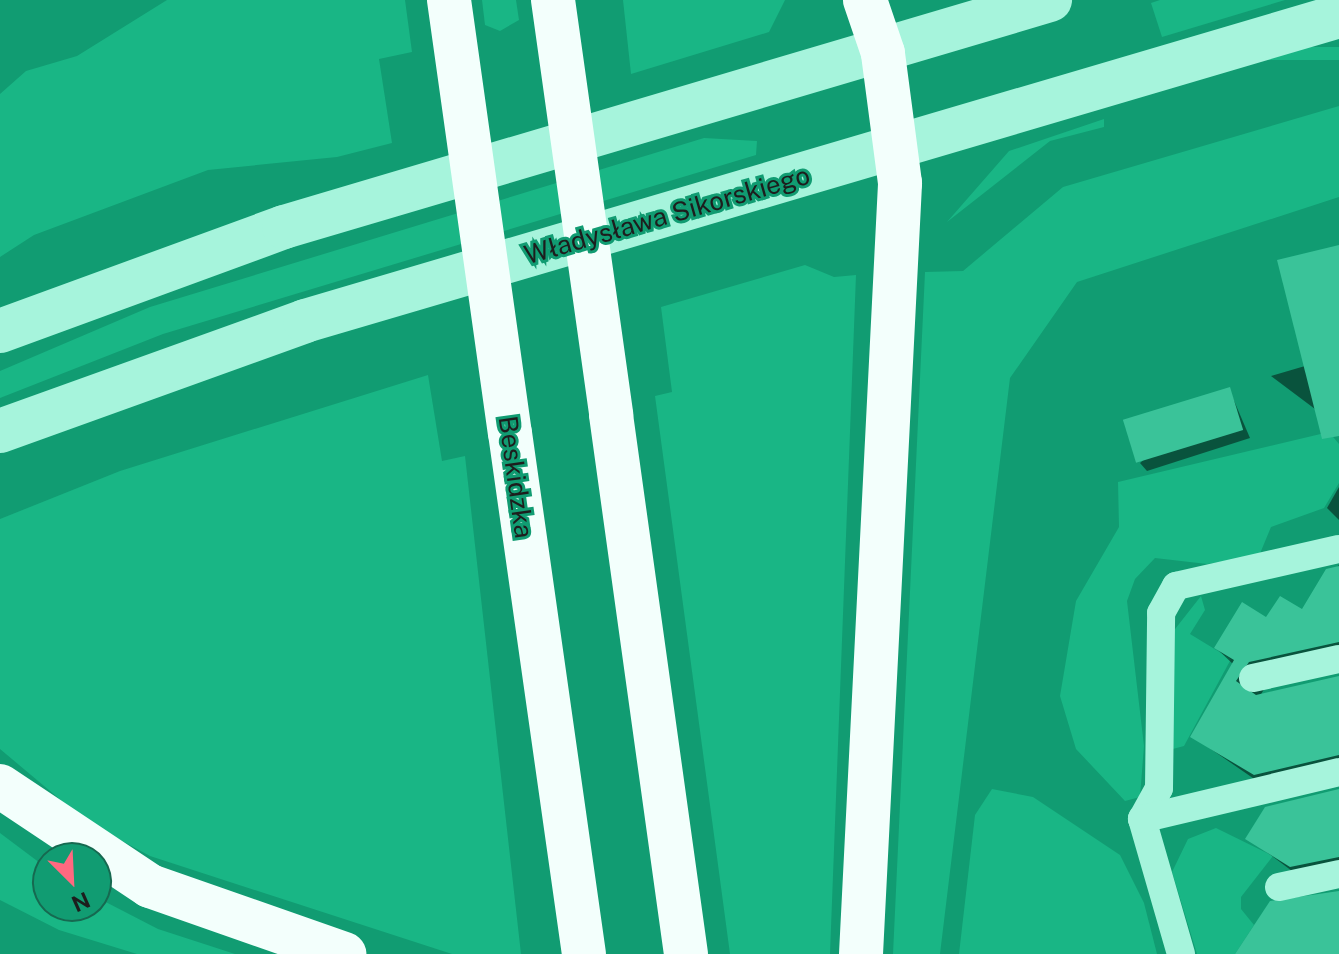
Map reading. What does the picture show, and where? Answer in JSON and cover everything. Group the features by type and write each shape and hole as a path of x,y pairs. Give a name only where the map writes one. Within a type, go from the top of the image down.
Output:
{"main road":[{"name":"Beskidzka","path":"449,0 584,954"},
{"path":"553,0 686,954"},
{"path":"861,954 900,147 883,53 865,0"},
{"path":"0,786 150,886 344,954"}],"street":[{"path":"0,331 284,227 883,53 1050,0"},
{"name":"Władysława Sikorskiego","path":"0,431 305,321 1339,16"}],"lane":[{"path":"1181,954 1142,819 1159,788 1161,613 1176,586 1339,549"},
{"path":"1253,678 1339,659"},
{"path":"1142,819 1339,772"},
{"path":"1279,887 1339,874"}],"green space":[{"path":"167,0 405,0 412,52 379,59 392,143 337,157 208,170 34,235 0,257 0,94 26,71 77,56"},
{"path":"482,0 516,0 519,20 500,31 485,25"},
{"path":"623,0 785,0 769,32 631,74"},
{"path":"1160,0 1285,0 1162,37 1151,3"},
{"path":"1176,47 1339,47 1339,60 1176,60"},
{"path":"1339,106 1339,197 1077,282 1010,378 940,954 893,954 925,272 963,271 1063,187"},
{"path":"1104,119 1104,127 1050,141 947,222 1009,151"},
{"path":"704,138 757,141 756,155 163,334 0,398 0,371 150,307"},
{"path":"805,265 834,277 856,275 830,954 730,954 655,396 672,392 661,307"},
{"path":"428,375 442,461 465,456 521,954 452,954 150,856 87,822 0,749 0,519 120,471"},
{"path":"1329,432 1339,444 1339,483 1324,508 1271,527 1259,556 1207,564 1155,558 1135,579 1127,601 1144,746 1140,797 1125,801 1076,749 1060,696 1076,601 1119,527 1118,482"},
{"path":"1201,596 1205,610 1190,634 1231,659 1184,746 1169,750 1168,638"},
{"path":"992,789 1033,797 1120,855 1144,903 1157,954 959,954 975,815"},
{"path":"1216,828 1273,856 1241,897 1241,909 1254,925 1235,954 1197,954 1172,872 1188,839"},
{"path":"0,833 32,857 32,916 0,900"},
{"path":"112,905 158,929 235,954 137,954 59,930 43,922 112,922"}],"building":[{"path":"1339,245 1339,436 1322,439 1277,260"},
{"path":"1230,387 1243,430 1136,463 1123,420"},
{"path":"1339,566 1339,642 1249,662 1236,681 1256,695 1339,676 1339,755 1254,775 1190,737 1234,660 1214,648 1242,602 1266,617 1280,596 1302,609 1326,569"},
{"path":"1339,789 1339,857 1290,867 1245,839 1265,807"},
{"path":"1339,891 1339,954 1235,954 1270,901"}]}
